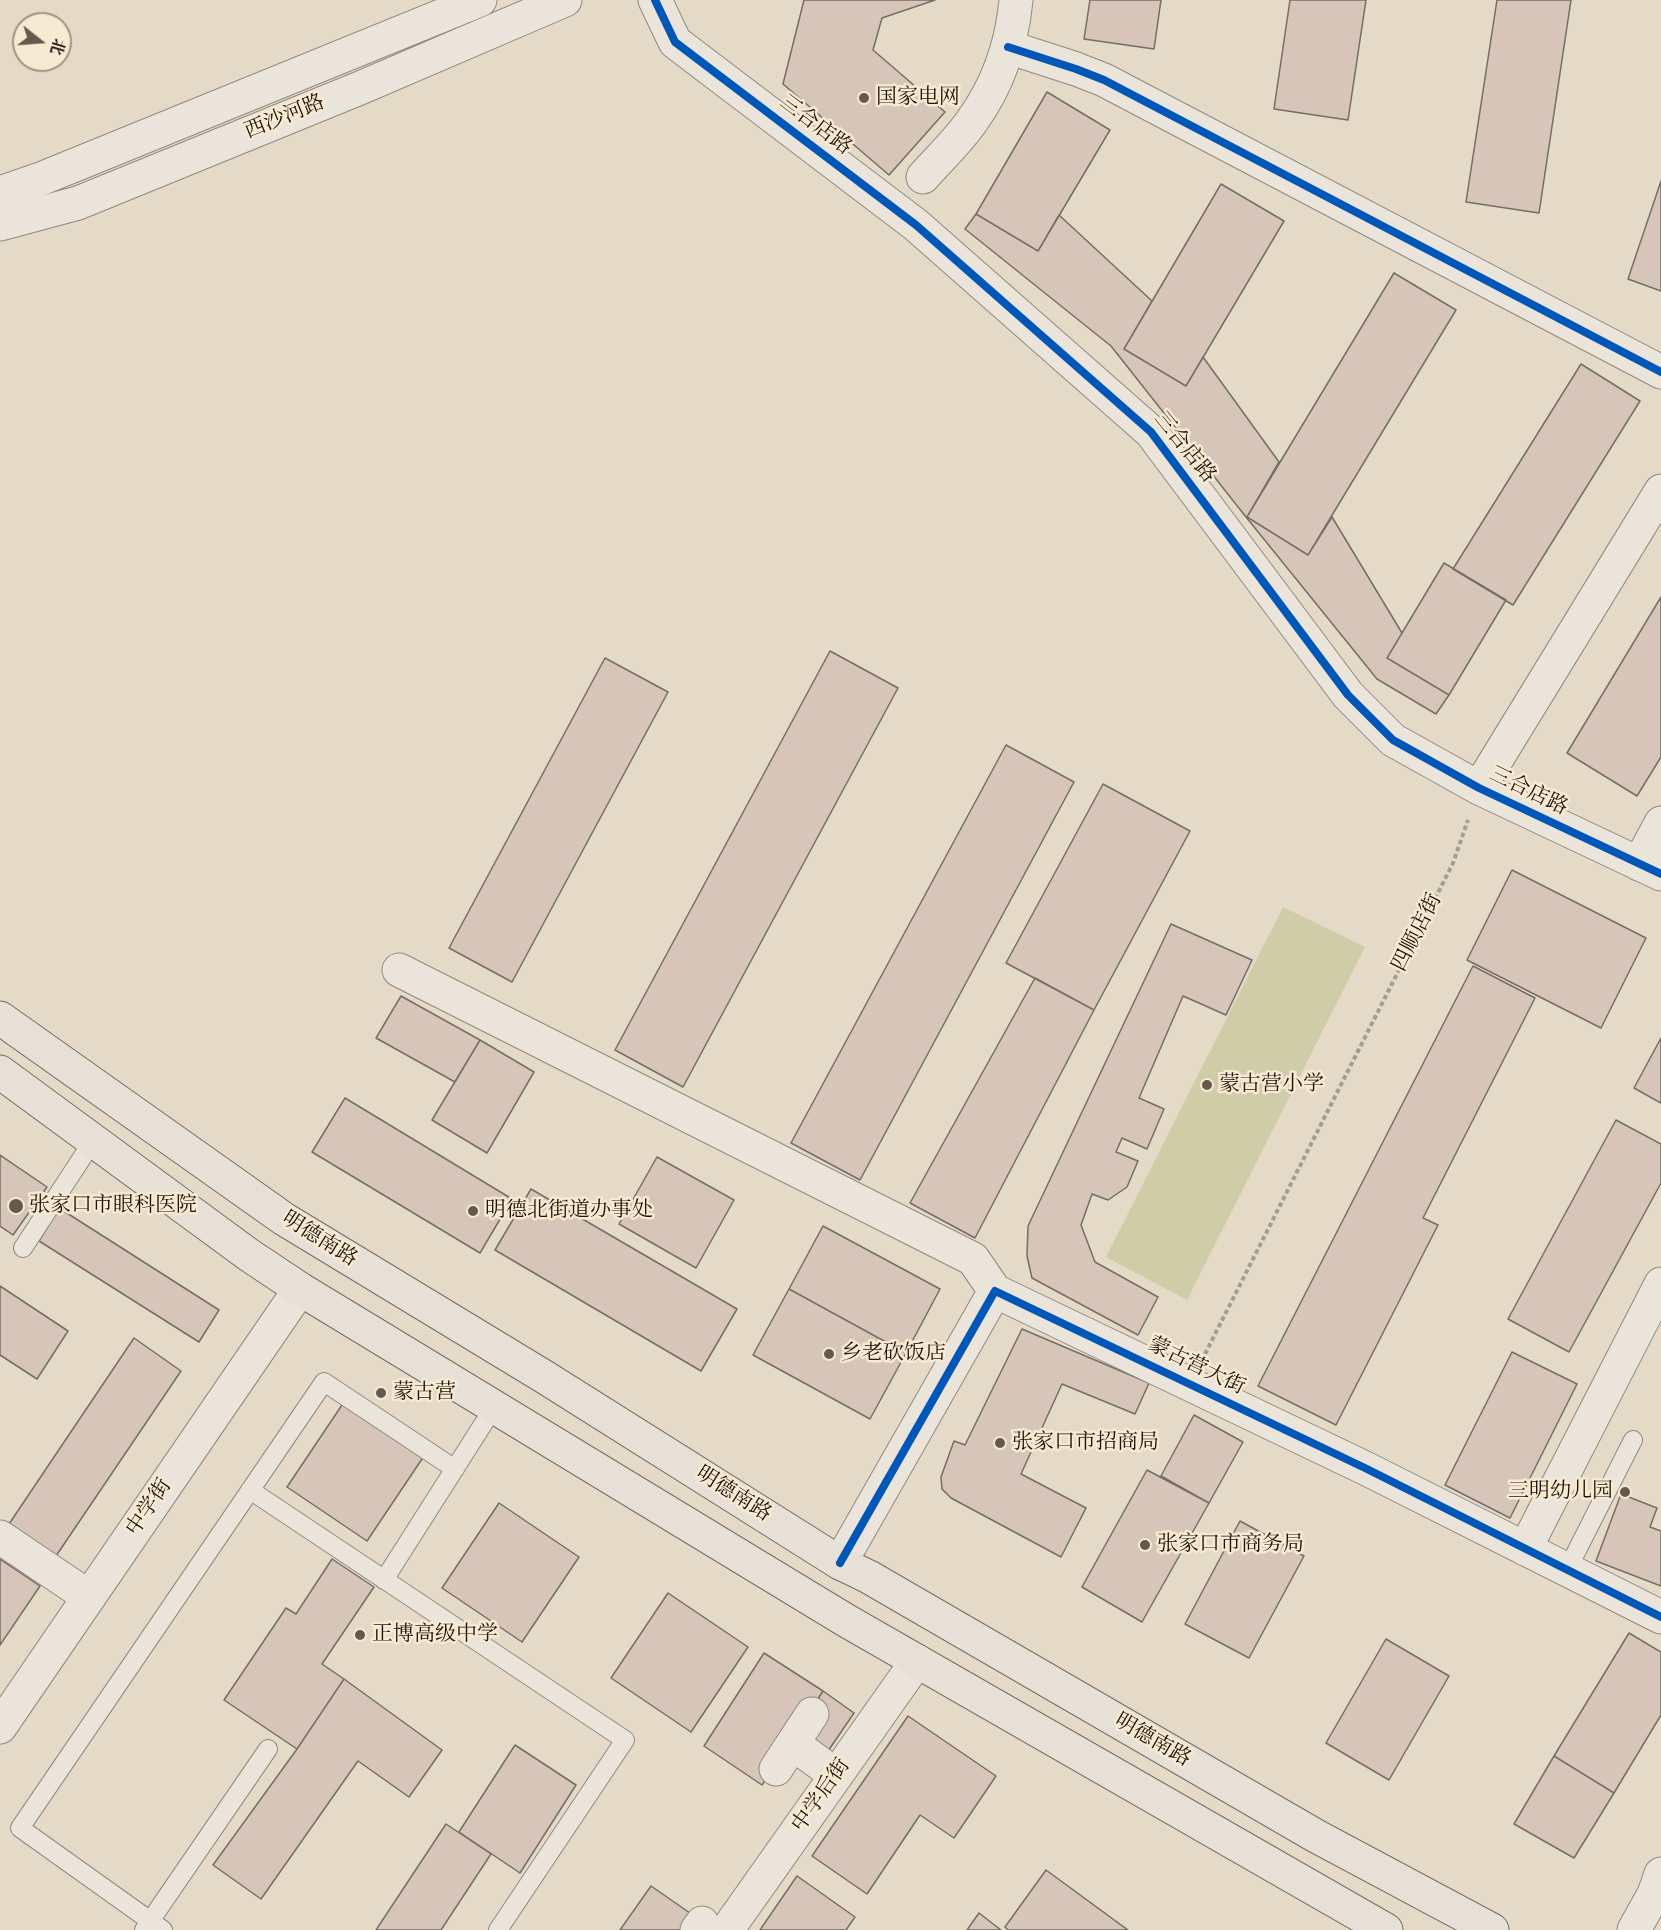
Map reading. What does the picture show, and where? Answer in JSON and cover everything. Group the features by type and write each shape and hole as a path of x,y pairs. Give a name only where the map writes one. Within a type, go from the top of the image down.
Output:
{"main road":[{"name":"明德南路","path":"0,1018 284,1219 543,1376 840,1563 869,1577 1316,1836 1492,1930"},
{"path":"0,1072 249,1256 300,1289 847,1621 1386,1930"},
{"path":"124,1164 150,1124"},
{"path":"847,1621 869,1577"}],"street":[{"name":"西沙河路","path":"0,193 87,160 480,0"},
{"name":"西沙河路","path":"0,224 78,202 360,88 565,0"},
{"name":"三合店路","path":"655,0 675,42 916,225 1151,432 1348,695 1393,740 1479,788 1650,869"},
{"path":"922,177 972,122 989,93 1013,31 1016,0"},
{"path":"1008,47 1104,80 1661,372"},
{"path":"1479,788 1661,491"},
{"path":"1650,869 1661,823"},
{"path":"399,970 973,1259 995,1291 840,1563"},
{"path":"1525,1549 1661,1284"},
{"name":"中学街","path":"0,1727 300,1289"},
{"name":"蒙古营大街","path":"995,1291 1356,1464 1661,1617"},
{"path":"0,1537 89,1597"},
{"name":"中学后街","path":"709,1928 836,1775 916,1661"},
{"path":"812,1714 785,1756 836,1775"},
{"path":"1634,1930 1654,1894 1661,1874"}],"lane":[{"path":"23,1248 93,1141"},
{"path":"268,1749 152,1927 20,1828 324,1382 455,1469"},
{"path":"384,1580 494,1407"},
{"path":"1567,1570 1633,1440"},
{"path":"250,1491 625,1740 498,1930"}],"shaded area":[{"path":"1283,907 1365,947 1187,1300 1106,1257"}],"building":[{"name":"国家电网","path":"804,0 935,0 882,18 873,50 945,112 889,175 783,84"},
{"path":"1090,0 1161,0 1154,49 1084,39"},
{"path":"1290,0 1366,0 1348,120 1274,109"},
{"path":"1497,0 1571,0 1539,213 1466,202"},
{"path":"1047,92 1110,130 1038,251 976,214"},
{"path":"1661,181 1661,291 1628,279"},
{"path":"1221,184 1284,221 1186,386 1124,349"},
{"path":"976,214 1038,251 1059,215 1152,301 1124,349 1186,386 1203,357 1279,462 1247,517 1308,555 1332,517 1402,633 1387,658 1449,695 1436,714 1377,679 1246,517 1111,346 965,229"},
{"path":"1394,273 1456,310 1308,555 1247,517"},
{"path":"1581,364 1640,401 1513,605 1453,569"},
{"path":"1444,563 1506,600 1449,695 1387,658"},
{"path":"1661,597 1661,757 1637,796 1567,753"},
{"path":"830,651 898,688 683,1087 615,1050"},
{"path":"605,658 668,692 512,982 449,948"},
{"path":"1006,745 1074,782 860,1180 791,1143"},
{"path":"1103,784 1190,831 1094,1010 1006,963"},
{"path":"1512,870 1646,938 1601,1028 1467,960"},
{"path":"1171,924 1252,960 1226,1015 1183,996 1139,1098 1164,1109 1147,1149 1122,1138 1116,1152 1138,1161 1127,1187 1108,1200 1092,1194 1081,1225 1095,1262 1158,1297 1138,1335 1032,1278 1027,1256 1028,1226"},
{"path":"1473,966 1535,998 1423,1218 1438,1225 1336,1425 1258,1386"},
{"path":"1035,978 1094,1010 975,1238 910,1203"},
{"path":"401,996 480,1040 455,1082 376,1038"},
{"path":"1661,1038 1661,1103 1634,1088"},
{"path":"480,1040 534,1072 487,1153 432,1120"},
{"path":"345,1098 512,1199 480,1253 312,1152"},
{"path":"1616,1120 1661,1144 1661,1183 1569,1352 1508,1319"},
{"name":"张家口市眼科医院","path":"0,1155 47,1187 13,1235 0,1226"},
{"path":"657,1157 734,1200 696,1268 619,1224"},
{"path":"531,1189 737,1309 701,1371 495,1250"},
{"path":"59,1208 219,1310 199,1342 39,1241"},
{"path":"823,1226 940,1289 906,1353 789,1289"},
{"path":"0,1286 68,1331 37,1379 0,1355"},
{"name":"乡老砍饭店","path":"789,1289 906,1353 870,1419 753,1355"},
{"name":"张家口市招商局","path":"1022,1329 1149,1383 1135,1414 1062,1384 1021,1474 1086,1508 1061,1557 951,1498 942,1489 941,1477 954,1441 965,1445"},
{"path":"134,1338 181,1371 56,1556 9,1524"},
{"path":"1512,1352 1577,1384 1510,1518 1445,1485"},
{"path":"344,1402 424,1456 367,1541 287,1487"},
{"path":"1194,1415 1243,1442 1209,1503 1161,1476"},
{"name":"张家口市商务局","path":"1147,1470 1209,1503 1142,1622 1082,1587"},
{"path":"1621,1494 1657,1508 1650,1527 1661,1531 1661,1586 1596,1561"},
{"path":"499,1503 579,1557 522,1642 442,1588"},
{"path":"1240,1521 1304,1556 1249,1658 1185,1624"},
{"path":"0,1559 40,1586 0,1645"},
{"path":"332,1559 374,1587 322,1664 344,1679 297,1749 224,1700 286,1608 296,1614"},
{"path":"668,1593 748,1647 691,1732 611,1678"},
{"path":"1629,1633 1661,1652 1661,1715 1614,1793 1554,1756"},
{"path":"1386,1639 1449,1676 1389,1780 1326,1743"},
{"path":"764,1653 823,1691 762,1785 704,1746"},
{"path":"344,1679 442,1750 409,1797 358,1761 261,1899 213,1865 297,1749"},
{"path":"823,1691 854,1713 824,1757 808,1745 811,1710"},
{"path":"908,1716 996,1776 954,1838 920,1815 867,1894 812,1856"},
{"path":"515,1745 576,1785 520,1873 459,1832"},
{"path":"1554,1756 1614,1793 1574,1858 1514,1824"},
{"path":"446,1824 491,1854 441,1930 376,1930"},
{"path":"1046,1870 1128,1930 1008,1930 1005,1927"},
{"path":"797,1876 855,1917 846,1930 760,1930"},
{"path":"651,1886 700,1920 693,1930 620,1930"},
{"path":"979,1913 1001,1930 967,1930"}],"cycle path":[{"path":"655,0 675,42 916,225 1151,432 1348,695 1393,740 1479,788 1661,874"},
{"path":"1008,47 1104,80 1661,372"},
{"path":"840,1563 995,1291 1367,1469 1661,1617"}],"place":[{"name":"国家电网","path":"864,98"},
{"name":"蒙古营小学","path":"1207,1085"},
{"name":"张家口市眼科医院","path":"16,1206"},
{"name":"明德北街道办事处","path":"473,1211"},
{"name":"乡老砍饭店","path":"829,1354"},
{"name":"蒙古营","path":"381,1393"},
{"name":"张家口市招商局","path":"1000,1443"},
{"name":"三明幼儿园","path":"1625,1492"},
{"name":"张家口市商务局","path":"1145,1545"},
{"name":"正博高级中学","path":"360,1635"}]}
